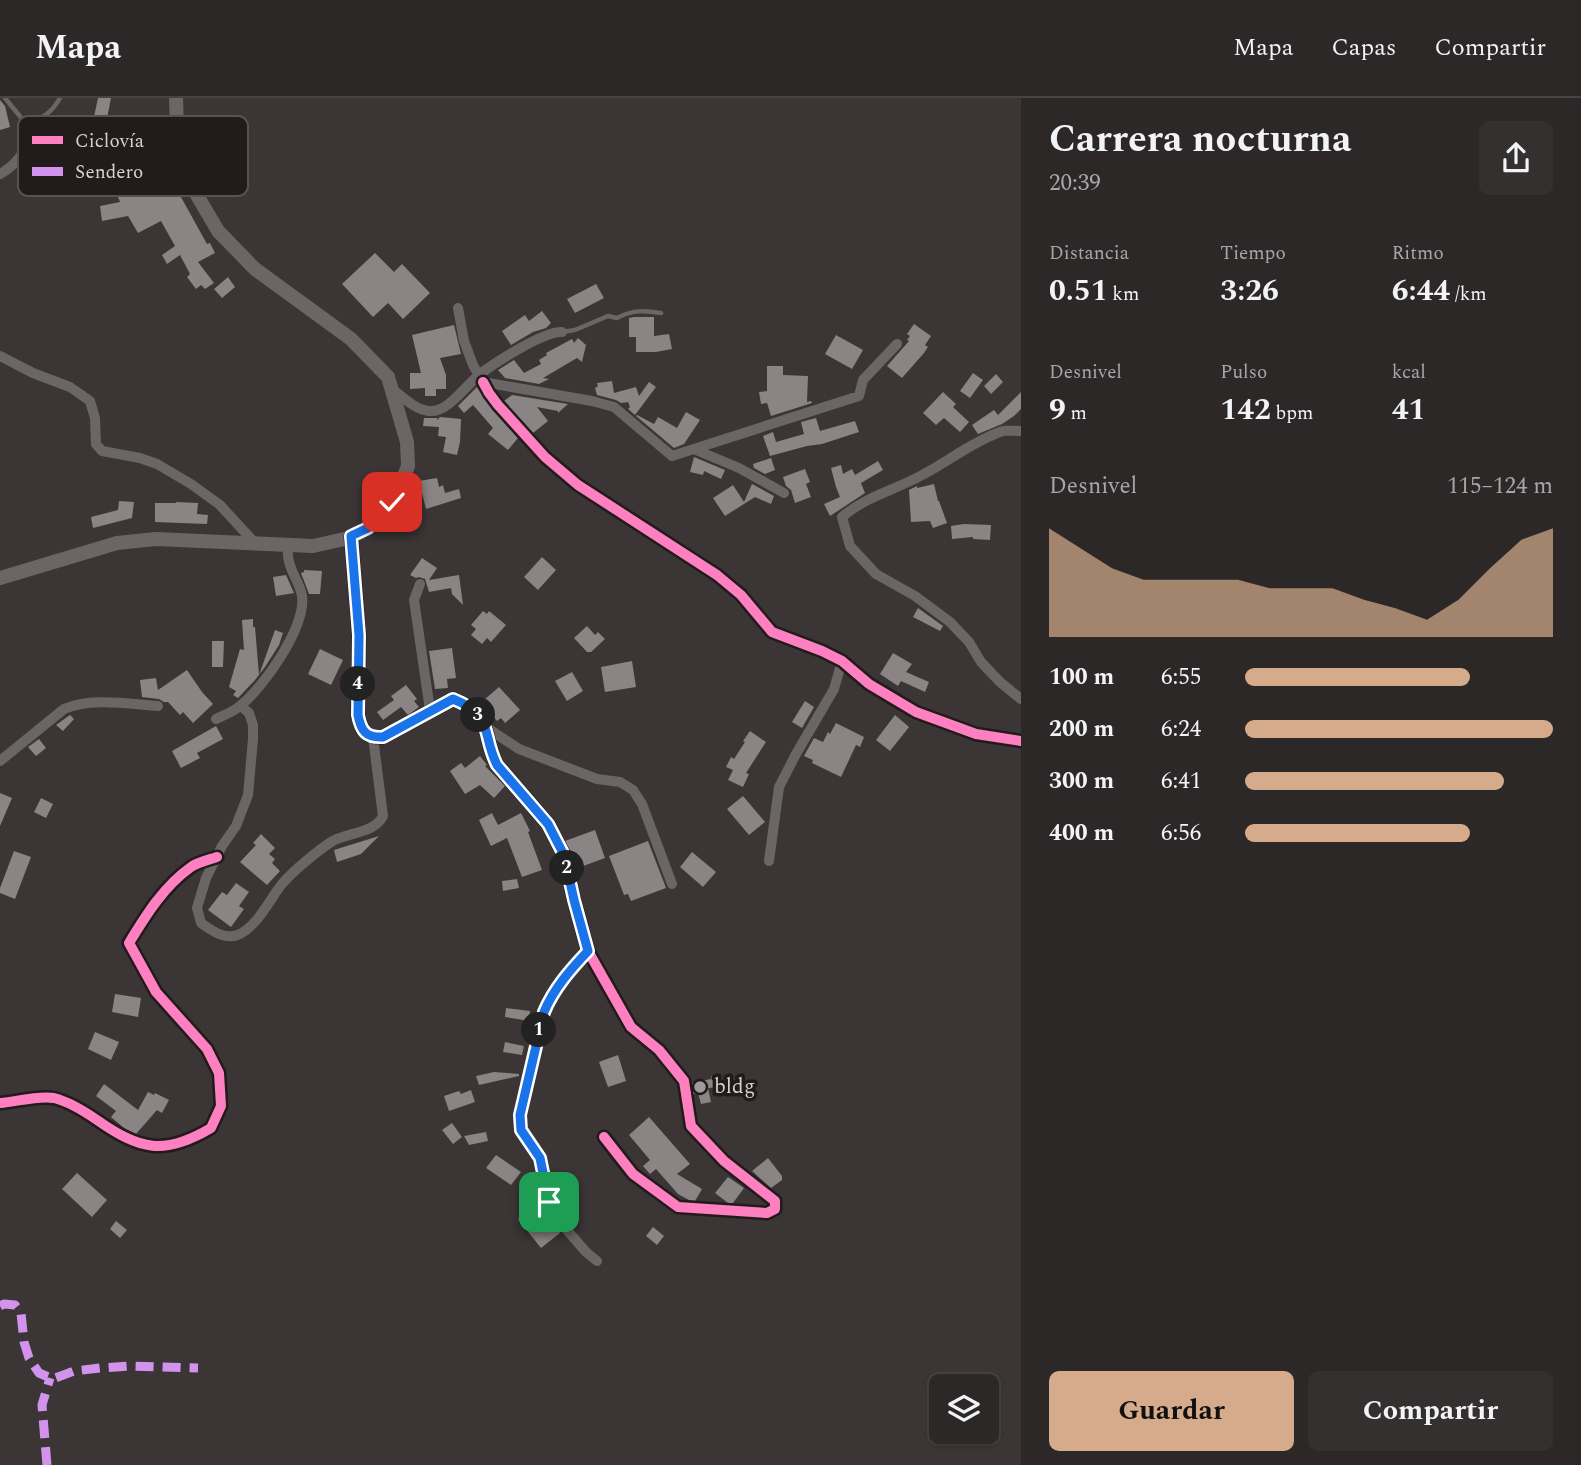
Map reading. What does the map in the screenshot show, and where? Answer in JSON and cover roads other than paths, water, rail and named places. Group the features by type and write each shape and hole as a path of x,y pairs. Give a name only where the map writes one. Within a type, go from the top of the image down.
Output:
{"main road":[{"path":"176,98 177,116"},
{"path":"0,578 117,543 156,539 313,546 349,538 368,528 392,502 400,487 408,466 407,442 388,377 351,339 255,269 218,231 198,196"}],"street":[{"path":"0,174 8,170 18,158"},
{"path":"458,307 464,341 473,365 494,399 545,457 578,485 717,575 741,595 772,632 842,662 869,684 916,712 976,734 1021,741"},
{"path":"392,388 416,407 428,411 439,410 541,336 562,331"},
{"path":"482,378 614,407 672,456 859,396 863,380 897,344"},
{"path":"0,356 33,373 70,387 90,401 95,418 96,444 102,451 140,457 191,484 220,505 254,542"},
{"path":"1021,431 1010,429 997,432 921,476 857,504 842,517 850,546 876,574 915,596 950,622 969,642 981,662 1021,699"},
{"path":"695,450 739,468 784,493"},
{"path":"351,536 359,635 358,715 365,733 373,737 383,737 453,699 468,705 482,719 497,765 548,824 564,855 588,951 631,1027 659,1050 684,1082 691,1126 724,1161 775,1201 775,1209 767,1213 678,1207 633,1174 604,1137"},
{"path":"216,719 241,706 273,671 298,624 302,596 289,561 288,544"},
{"path":"420,584 414,600 430,710"},
{"path":"769,861 779,788 834,689 842,662"},
{"path":"0,761 64,709 76,704 158,706"},
{"path":"241,706 249,713 253,725 250,785 236,826 206,878 197,908 201,923 213,932 226,936 240,934 257,919 292,873 333,841 374,827 380,822 383,816 373,737"},
{"path":"486,728 519,749 597,779 620,782 633,790 642,804 671,884"},
{"path":"0,1103 51,1098 80,1109 116,1133 153,1147 176,1145 211,1128 221,1106 219,1073 207,1049 156,992 129,943 146,913 168,887 193,866 217,857"},
{"path":"588,951 550,997 544,1012 520,1115 521,1130 540,1158 549,1202 560,1222 597,1261"}],"lane":[{"path":"5,98 20,116"},
{"path":"45,116 54,109 60,98"},
{"path":"562,331 575,330 608,316 617,318 627,312 639,310 661,313"}],"place":[{"name":"bldg","path":"700,1087"}]}
